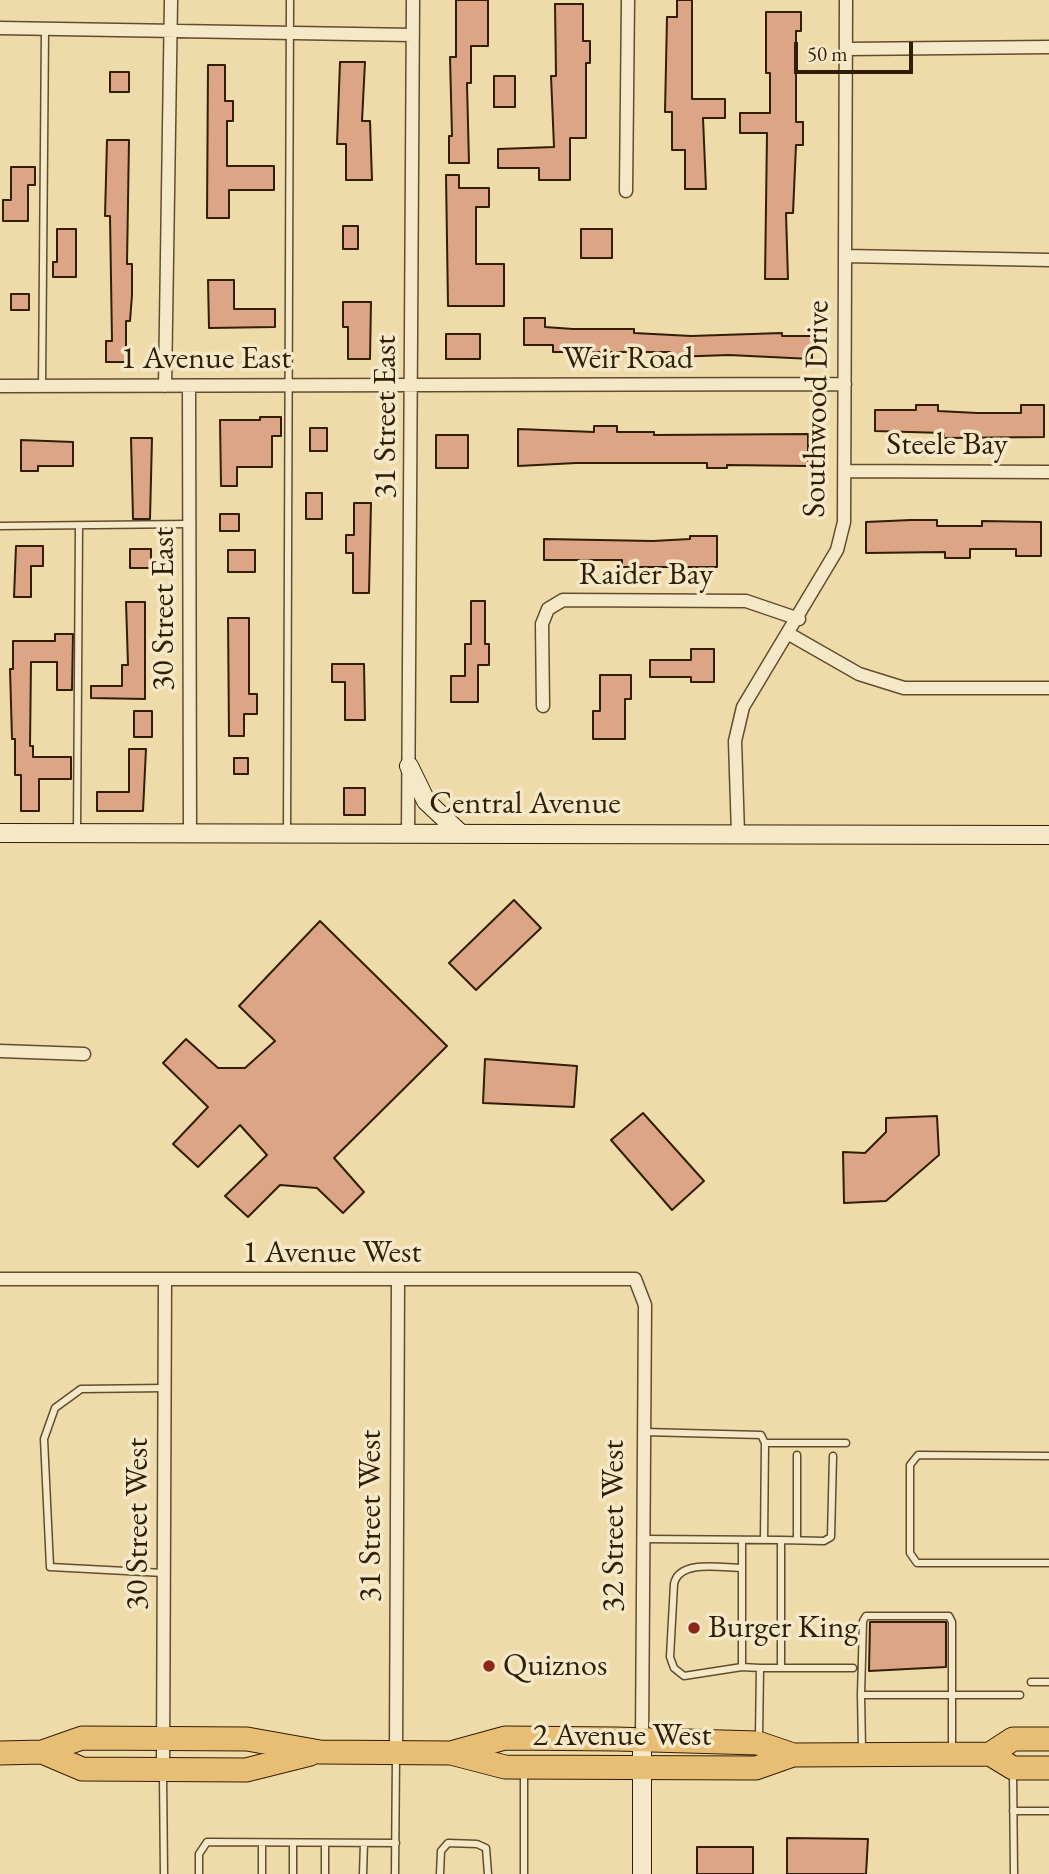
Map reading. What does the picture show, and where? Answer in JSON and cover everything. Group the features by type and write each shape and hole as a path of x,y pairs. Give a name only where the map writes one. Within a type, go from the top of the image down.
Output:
{"highway":[{"name":"2 Avenue West","path":"0,1753 42,1752 82,1738 163,1738 247,1739 320,1752 451,1753 505,1768 756,1768 793,1755"},
{"name":"2 Avenue West","path":"451,1753 505,1738 758,1743 793,1755 990,1754 1013,1739 1049,1739"},
{"name":"2 Avenue West","path":"42,1752 82,1769 246,1770 320,1752"},
{"path":"990,1754 1013,1768 1049,1768"}],"street":[{"path":"165,386 171,0"},
{"name":"31 Street East","path":"408,834 413,0"},
{"path":"626,191 628,0"},
{"name":"Southwood Drive","path":"738,834 736,741 743,707 799,619 837,550 844,522 846,0"},
{"path":"0,28 413,34"},
{"path":"846,49 1049,47"},
{"path":"846,257 1049,260"},
{"name":"Weir Road","path":"412,386 845,384"},
{"name":"1 Avenue East","path":"0,386 412,386"},
{"name":"30 Street East","path":"189,386 190,833"},
{"name":"Steele Bay","path":"845,471 1049,472"},
{"name":"Raider Bay","path":"543,706 542,624 548,608 563,600 746,601 799,619"},
{"path":"789,634 859,674 904,688 1049,688"},
{"path":"409,766 426,801 461,834"},
{"name":"Central Avenue","path":"0,833 1049,835"},
{"path":"0,1051 85,1054"},
{"name":"1 Avenue West","path":"0,1279 635,1279 645,1305"},
{"name":"30 Street West","path":"163,1769 165,1279"},
{"name":"31 Street West","path":"396,1752 398,1279"},
{"name":"32 Street West","path":"642,1874 645,1305"}],"lane":[{"path":"287,833 290,0"},
{"path":"42,385 45,29"},
{"path":"0,526 191,524"},
{"path":"76,833 79,527"},
{"path":"164,1573 50,1567 44,1439 55,1408 81,1389 165,1388"},
{"path":"644,1432 755,1433 764,1438 764,1540"},
{"path":"765,1443 846,1443"},
{"path":"797,1455 797,1540"},
{"path":"1049,1456 918,1455 910,1465 910,1553 917,1563 1049,1563"},
{"path":"643,1539 824,1541 833,1534 833,1457"},
{"path":"741,1667 742,1540"},
{"path":"781,1540 781,1668"},
{"path":"742,1568 688,1568 678,1573 674,1584 670,1657 674,1668 684,1676 741,1667 853,1668"},
{"path":"862,1755 863,1621 866,1616 871,1615 949,1616 952,1622 952,1754"},
{"path":"758,1743 760,1668"},
{"path":"1031,1682 1049,1682"},
{"path":"862,1695 1020,1695"},
{"path":"395,1874 396,1752"},
{"path":"524,1768 524,1874"},
{"path":"1013,1768 1014,1874"},
{"path":"163,1769 164,1874"},
{"path":"1013,1811 1049,1811"},
{"path":"199,1874 199,1854 207,1842 396,1843"},
{"path":"262,1843 262,1874"},
{"path":"293,1843 293,1874"},
{"path":"325,1843 325,1874"},
{"path":"363,1874 364,1843"},
{"path":"440,1874 441,1851 448,1843 486,1847 488,1874"}],"building":[{"path":"456,0 488,0 488,46 471,46 471,83 467,83 469,163 449,163 449,136 452,136 450,57 456,57"},
{"path":"677,0 692,0 692,99 725,99 725,118 703,118 706,189 685,189 685,150 672,150 672,112 665,112 667,17 677,17"},
{"path":"555,4 583,4 583,41 590,41 590,63 586,63 586,138 570,138 570,180 539,180 539,168 498,168 498,149 554,147 551,76 556,76"},
{"path":"766,12 801,12 801,31 796,31 796,122 803,122 803,145 796,145 793,213 786,213 788,279 765,279 767,133 740,133 740,113 770,113 770,73 766,73"},
{"path":"340,62 365,62 362,121 370,121 372,180 346,180 346,144 337,144"},
{"path":"208,65 225,65 225,101 233,101 233,121 227,121 227,166 274,166 274,190 229,190 229,218 207,218"},
{"path":"110,72 129,72 129,92 110,92"},
{"path":"494,76 515,76 515,107 494,107"},
{"path":"107,140 129,140 127,264 132,264 132,295 130,321 126,321 126,362 106,362 106,341 112,341 110,216 105,216"},
{"path":"11,167 35,167 35,185 28,185 28,221 3,221 3,200 11,200"},
{"path":"446,175 459,175 459,188 489,188 489,207 476,207 476,264 504,264 504,306 448,306"},
{"path":"343,226 358,226 358,249 343,249"},
{"path":"57,229 76,229 76,277 53,277 53,262 57,262"},
{"path":"581,229 612,229 612,258 581,258"},
{"path":"208,280 234,280 234,309 275,309 275,327 209,328"},
{"path":"11,294 29,294 29,310 11,310"},
{"path":"343,302 371,302 370,359 348,359 348,327 343,327"},
{"path":"524,318 545,318 545,327 634,329 634,333 691,336 782,333 782,336 812,336 812,359 729,355 671,357 671,352 553,352 553,345 524,345"},
{"path":"446,334 480,334 480,359 446,359"},
{"path":"916,405 938,405 938,411 1021,413 1021,405 1044,405 1044,437 944,438 944,433 875,431 875,410 916,410"},
{"path":"260,417 281,417 281,436 272,436 272,467 237,467 237,486 221,486 220,420 260,420"},
{"path":"594,426 617,426 617,432 654,432 654,435 808,434 808,466 727,465 727,468 707,468 707,463 576,463 518,466 518,429 594,432"},
{"path":"310,428 327,428 327,451 310,451"},
{"path":"436,435 468,435 468,468 436,468"},
{"path":"131,438 152,438 150,519 133,519"},
{"path":"21,440 73,442 73,466 38,466 38,471 21,471"},
{"path":"306,493 322,493 322,519 306,519"},
{"path":"354,503 371,503 369,593 353,593 353,553 346,553 346,535 354,535"},
{"path":"220,514 239,514 239,531 220,531"},
{"path":"937,520 937,526 982,526 982,521 1041,522 1041,556 1016,556 1016,549 970,549 970,558 945,558 945,552 866,553 866,522"},
{"path":"690,536 717,536 717,567 622,567 622,560 544,560 544,539 653,541 690,539"},
{"path":"16,546 43,546 43,566 31,566 31,597 14,597"},
{"path":"130,549 151,549 151,568 130,568"},
{"path":"228,550 255,550 255,572 228,572"},
{"path":"471,601 485,601 485,644 489,644 489,665 478,665 478,702 451,702 451,676 465,676 465,644 471,644"},
{"path":"126,602 145,602 145,699 91,698 91,686 122,686 122,665 128,665"},
{"path":"228,618 249,618 249,694 257,694 257,714 244,714 244,736 229,736"},
{"path":"55,634 73,634 72,690 57,690 57,662 31,662 30,746 33,746 33,757 71,757 71,779 39,779 39,811 21,811 21,775 15,775 15,739 12,739 10,669 13,669 13,641 55,641"},
{"path":"691,649 714,649 714,682 691,682 691,677 650,677 650,660 691,660"},
{"path":"332,664 364,664 365,720 345,720 345,682 332,682"},
{"path":"600,675 631,675 631,699 625,699 625,739 593,739 593,711 600,711"},
{"path":"134,711 152,711 152,737 134,737"},
{"path":"129,749 146,749 143,811 97,811 97,792 129,792"},
{"path":"234,758 248,758 248,774 234,774"},
{"path":"344,788 365,788 365,815 344,815"},
{"path":"514,900 541,928 476,990 449,963"},
{"path":"320,921 447,1046 334,1158 364,1192 343,1213 317,1188 280,1185 248,1217 225,1196 267,1155 240,1125 198,1167 173,1144 208,1107 163,1063 186,1039 218,1068 245,1068 275,1041 239,1006"},
{"path":"485,1059 577,1066 574,1107 483,1103"},
{"path":"643,1113 704,1181 672,1210 611,1140"},
{"path":"937,1116 939,1155 886,1201 844,1203 843,1152 865,1153 886,1132 886,1118"},
{"path":"870,1622 946,1622 946,1667 869,1671"},
{"path":"787,1838 868,1839 866,1874 787,1874"},
{"path":"697,1847 753,1847 753,1874 697,1874"}],"place":[{"name":"Burger King","path":"694,1628"},
{"name":"Quiznos","path":"489,1666"}]}
